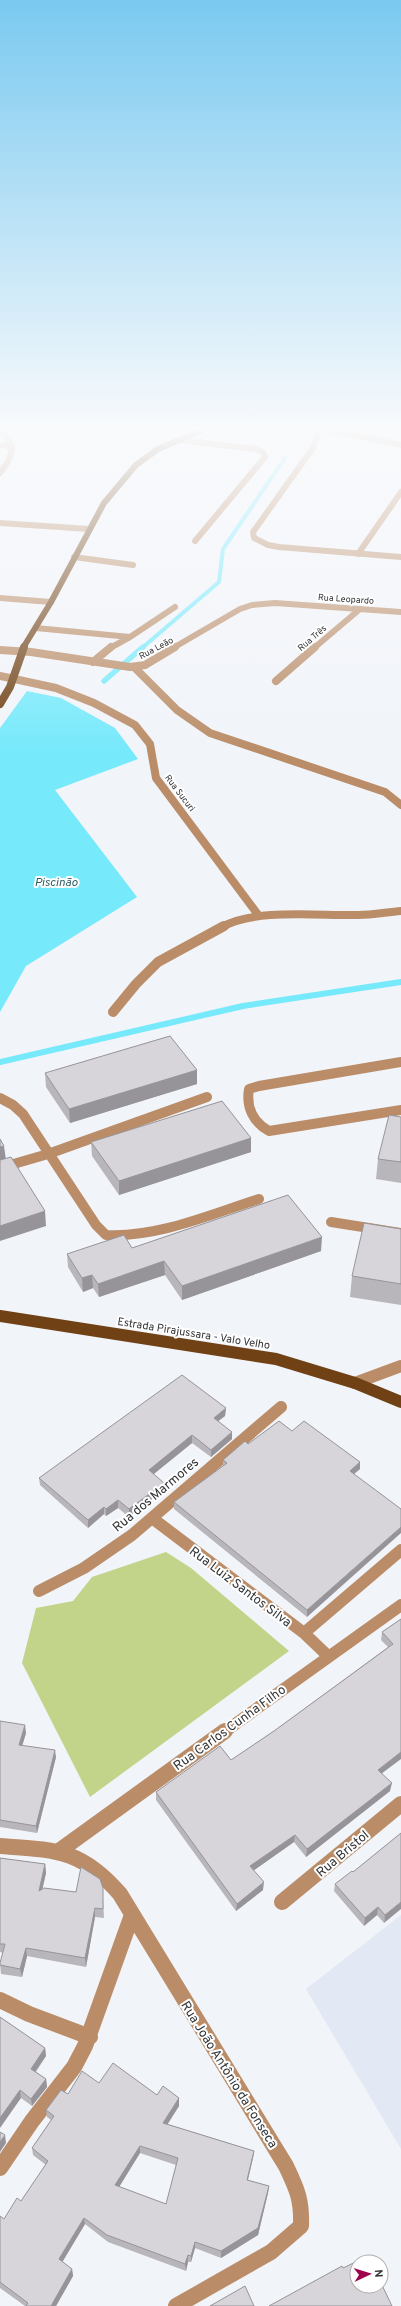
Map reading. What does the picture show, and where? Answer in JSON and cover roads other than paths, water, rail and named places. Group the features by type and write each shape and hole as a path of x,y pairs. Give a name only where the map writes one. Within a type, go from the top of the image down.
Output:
{"main road":[{"path":"0,704 14,675 21,654 51,602 85,537"},
{"name":"Estrada Pirajussara - Valo Velho","path":"0,1316 228,1350 316,1370 355,1383 401,1402"}],"street":[{"path":"195,541 199,537"},
{"path":"254,537 268,545 279,547 401,557"},
{"path":"358,554 370,537"},
{"path":"74,557 133,564"},
{"path":"0,598 51,602"},
{"name":"Rua Leopardo","path":"265,602 401,612"},
{"name":"Rua Leão","path":"0,650 21,654 134,667 145,665 240,609 265,602"},
{"path":"93,662 110,648 130,637 175,607"},
{"name":"Rua Três","path":"276,681 360,609"},
{"path":"36,628 130,637"},
{"path":"134,667 177,710 210,733 385,792 401,805"},
{"name":"Rua Sucuri","path":"0,676 14,675 56,688 94,703 135,725 150,744 156,778 259,916"},
{"path":"113,1012 136,984 158,962 231,922 259,916 360,915 401,911"},
{"path":"401,1062 259,1086 249,1089 247,1099 256,1122 269,1131 401,1110"},
{"path":"0,1168 48,1154 207,1097"},
{"path":"0,1098 13,1105 23,1114 96,1225 106,1235 113,1237 144,1232 259,1199"},
{"path":"331,1222 401,1233"},
{"path":"355,1383 392,1372 401,1366"},
{"name":"Rua dos Marmores","path":"39,1591 84,1568 113,1549 152,1518 281,1407"},
{"name":"Rua Luiz Santos Silva","path":"152,1518 304,1633 328,1656"},
{"path":"304,1633 401,1550"},
{"name":"Rua Carlos Cunha Filho","path":"59,1851 328,1656 401,1605"},
{"name":"Rua Bristol","path":"282,1902 401,1804"},
{"name":"Rua João Antônio da Fonseca","path":"0,1846 59,1851 87,1861 106,1876 132,1915 232,2077 294,2181 302,2207 301,2226 288,2235 271,2252 176,2306"},
{"path":"0,2168 32,2121 74,2067 90,2037 132,1915"},
{"path":"0,2000 29,2014 90,2037"}],"water":[{"name":"Piscinão","path":"27,691 61,698 115,728 138,759 55,790 137,897 26,966 0,1012 0,728"}],"waterway":[{"path":"142,648 219,582 223,549 231,537"},
{"path":"104,681 143,647"},
{"path":"0,1062 243,1006 401,982"}]}
